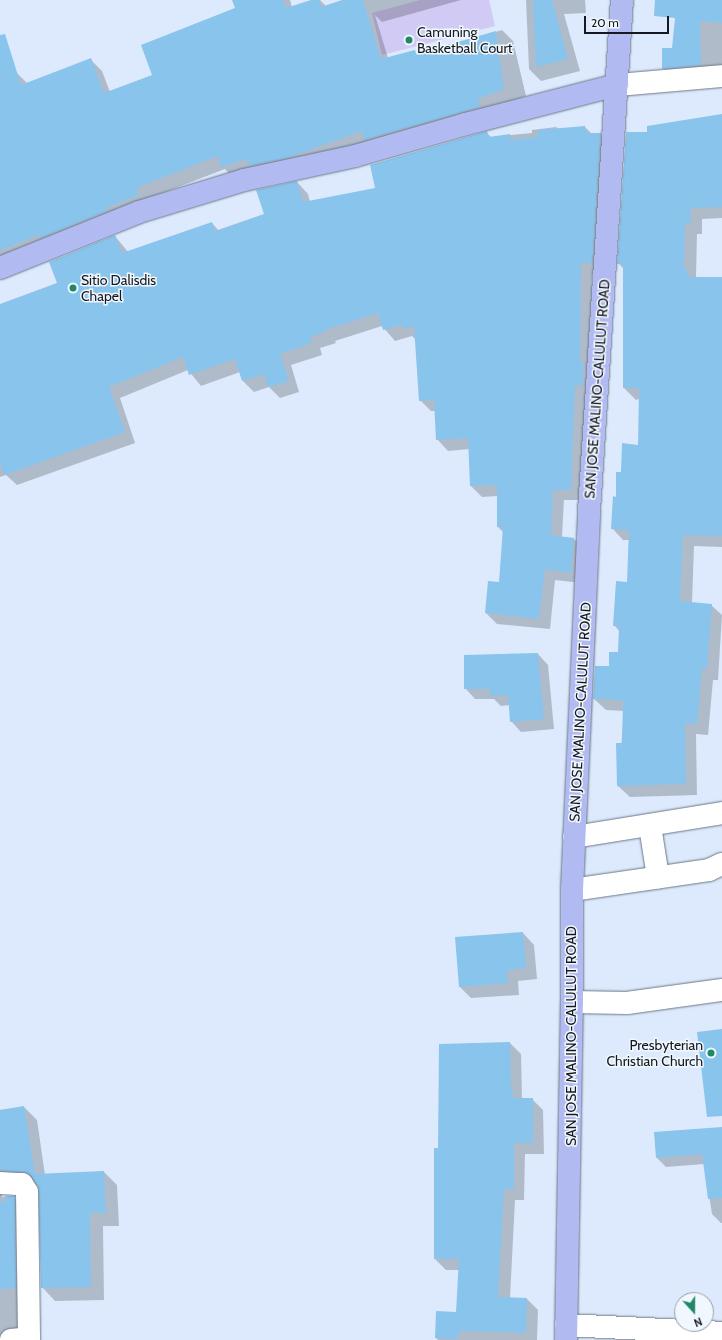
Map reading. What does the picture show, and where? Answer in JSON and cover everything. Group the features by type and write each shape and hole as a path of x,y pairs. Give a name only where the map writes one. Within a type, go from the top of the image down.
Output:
{"main road":[{"name":"SAN JOSE MALINO-CALULUT ROAD","path":"566,1333 574,837 589,511 622,0"},
{"path":"0,268 139,212 244,180 355,156 466,124 535,108 617,85"}],"street":[{"path":"617,85 722,76"},
{"path":"574,837 650,826 722,813"},
{"path":"650,826 658,877"},
{"path":"572,890 709,870 722,864"},
{"path":"572,1002 627,1003 722,990"},
{"path":"0,1183 22,1184 27,1192 23,1339"},
{"path":"566,1333 722,1333"}],"shaded area":[{"name":"Camuning Basketball Court","path":"420,0 489,0 495,26 382,55 372,13"}],"building":[{"path":"232,0 283,0 286,8 311,0 319,0 321,7 342,0 363,0 381,59 415,50 416,54 496,31 504,89 478,99 480,107 364,140 362,131 290,157 249,166 246,159 221,167 218,156 136,188 139,195 106,208 107,211 40,238 39,235 0,250 0,35 5,34 21,85 91,58 104,93 152,75 141,45 235,8"},
{"path":"533,0 552,0 568,59 536,67"},
{"path":"655,0 722,0 722,23 700,21 701,65 662,69 662,48 672,48 675,18 654,16"},
{"path":"722,114 722,207 691,208 691,223 685,223 684,270 688,270 688,277 722,277 722,536 683,535 680,601 712,604 707,669 702,669 697,724 685,723 686,784 617,786 616,743 622,743 623,700 593,699 595,666 609,666 609,652 618,652 619,626 613,626 616,581 627,582 629,530 611,529 613,496 616,497 616,472 621,472 622,443 638,445 639,388 623,388 623,264 617,264 626,132 647,132 647,126"},
{"path":"585,126 586,133 601,133 592,263 581,263 580,362 583,362 583,385 575,386 571,490 553,490 551,535 574,538 571,573 545,569 539,619 485,613 488,581 499,582 503,527 497,527 497,485 470,486 468,438 436,440 434,400 419,401 414,326 404,329 402,324 383,330 378,313 325,330 325,332 310,337 312,343 280,354 289,381 268,387 264,374 242,381 235,359 189,375 183,357 109,387 125,432 5,475 0,463 0,304 57,283 49,262 115,235 122,253 212,222 215,231 264,214 256,190 297,181 303,202 375,188 370,165 487,131 489,137 510,134 510,140 538,137 538,130"},
{"path":"538,653 544,719 510,722 508,695 490,696 489,689 464,689 464,655"},
{"path":"523,932 526,968 507,970 508,983 459,987 455,937"},
{"path":"722,1029 722,1116 707,1117 697,1032"},
{"path":"510,1042 511,1090 513,1090 513,1098 533,1098 533,1143 514,1143 514,1189 504,1189 498,1297 527,1298 526,1333 459,1331 458,1339 435,1338 436,1311 456,1312 459,1259 434,1259 434,1148 438,1148 439,1044"},
{"path":"24,1106 35,1174 104,1171 106,1213 90,1213 91,1287 41,1288 38,1186 28,1173 1,1171 0,1161 0,1110"},
{"path":"722,1127 722,1198 708,1199 702,1154 656,1158 654,1132"},
{"path":"5,1196 15,1196 16,1288 0,1289 0,1202 6,1201"}],"place":[{"name":"Camuning Basketball Court","path":"409,40"},
{"name":"Sitio Dalisdis Chapel","path":"73,288"},
{"name":"Presbyterian Christian Church","path":"711,1053"}]}
